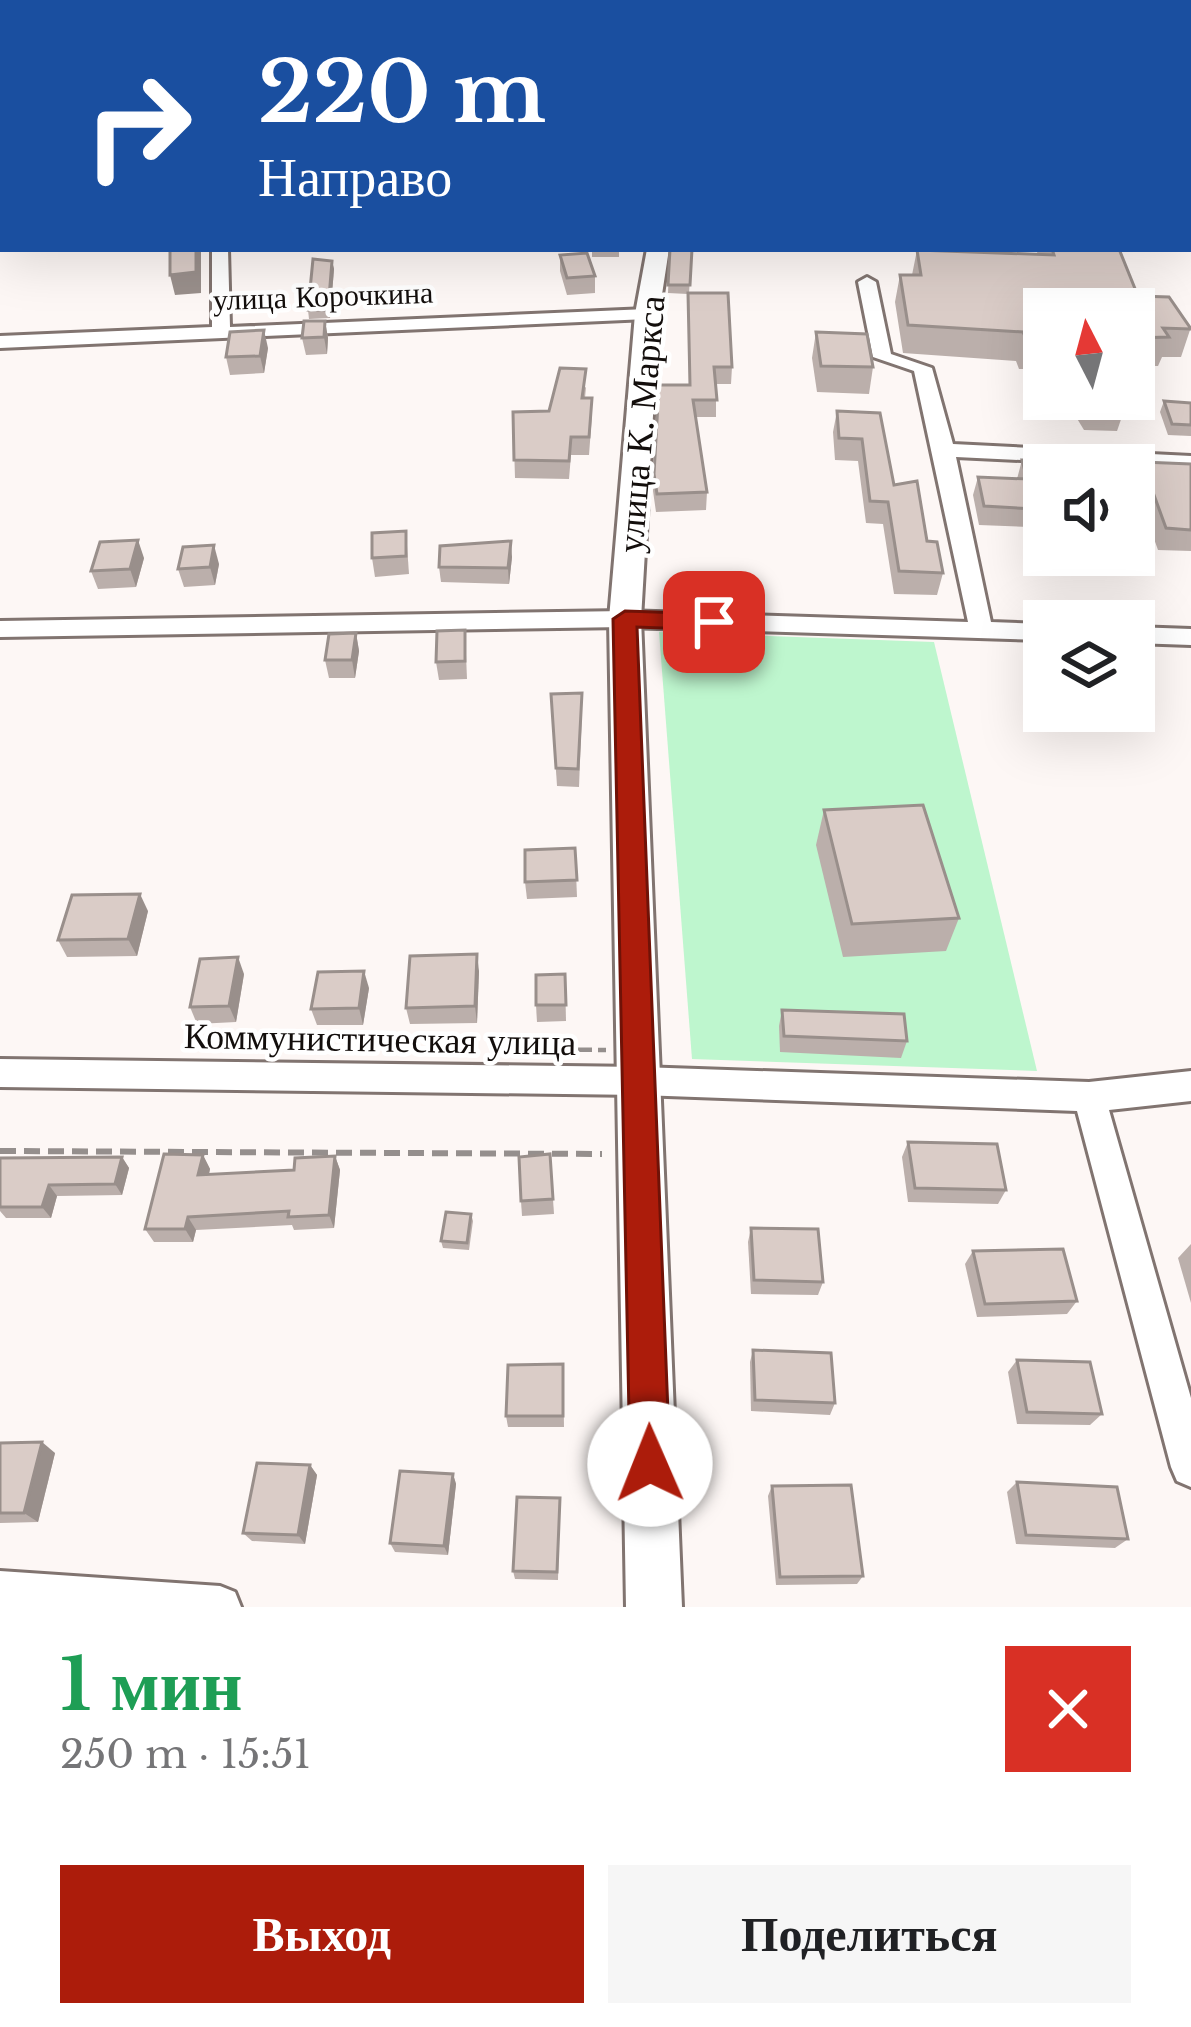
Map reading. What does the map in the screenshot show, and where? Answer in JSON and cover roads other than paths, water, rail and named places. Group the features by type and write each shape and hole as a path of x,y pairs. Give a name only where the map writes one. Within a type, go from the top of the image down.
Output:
{"main road":[{"name":"улица К. Маркса","path":"654,1607 625,619 647,314 657,252"}],"street":[{"path":"220,252 221,330"},
{"path":"867,282 882,357 923,368 981,630"},
{"name":"улица Корочкина","path":"0,342 647,314"},
{"path":"944,450 1191,462"},
{"path":"0,629 625,619 1023,631"},
{"path":"1155,636 1191,637"},
{"name":"Коммунистическая улица","path":"0,1073 640,1082 1089,1097 1191,1086"},
{"path":"1089,1097 1191,1467"},
{"path":"0,1592 220,1607"}]}
